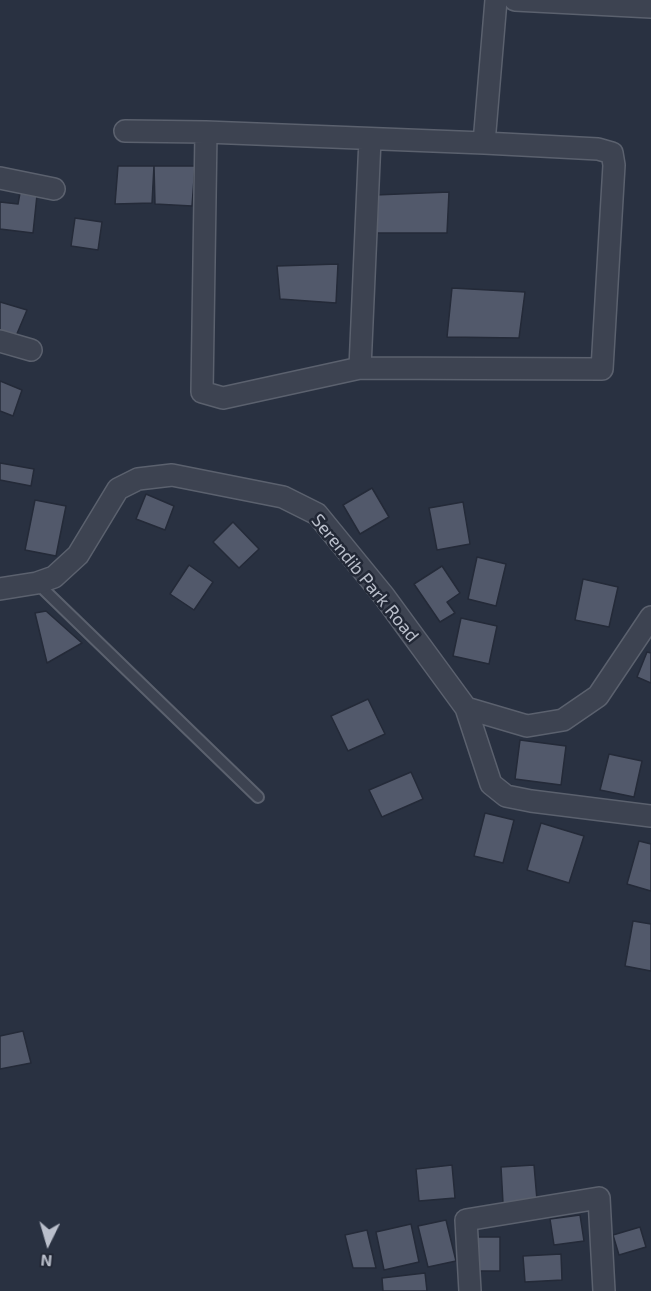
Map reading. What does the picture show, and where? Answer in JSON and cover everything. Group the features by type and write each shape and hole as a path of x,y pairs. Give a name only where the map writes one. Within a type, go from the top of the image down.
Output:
{"street":[{"path":"484,143 496,0"},
{"path":"515,0 651,7"},
{"path":"125,131 206,132 484,143 598,149 612,153 614,165 602,369 360,368 223,398 202,392 206,132"},
{"path":"360,368 370,139"},
{"path":"0,178 54,189"},
{"path":"0,341 31,350"},
{"name":"Serendib Park Road","path":"0,589 37,583 54,577 78,555 118,489 138,479 172,475 283,497 317,514 384,596 466,708 491,784 506,796 651,816"},
{"path":"466,708 527,726 563,720 598,696 651,617"},
{"path":"470,1291 466,1220 599,1198 604,1291"}],"lane":[{"path":"37,583 154,699 258,796"}],"building":[{"path":"118,166 154,166 152,203 115,204"},
{"path":"154,166 195,166 192,206 155,204"},
{"path":"449,192 447,233 371,233 375,195"},
{"path":"20,193 37,195 33,233 0,229 0,202 18,204"},
{"path":"75,218 102,222 98,250 71,246"},
{"path":"338,264 336,303 280,299 277,266"},
{"path":"452,288 525,292 519,338 447,337"},
{"path":"0,302 27,310 16,336 0,333"},
{"path":"0,381 22,390 13,416 0,411"},
{"path":"0,463 34,469 31,486 0,480"},
{"path":"372,488 389,517 360,534 343,505"},
{"path":"146,494 174,506 165,530 136,519"},
{"path":"35,500 66,506 56,556 25,550"},
{"path":"463,502 470,544 437,550 429,508"},
{"path":"233,522 259,549 239,568 213,542"},
{"path":"477,557 506,564 496,606 468,599"},
{"path":"189,565 213,582 194,610 170,594"},
{"path":"442,566 460,593 447,602 455,613 440,622 414,584"},
{"path":"583,579 618,587 609,627 575,620"},
{"path":"46,611 82,643 47,663 35,613"},
{"path":"461,618 497,626 489,664 453,656"},
{"path":"647,652 651,653 651,683 637,677"},
{"path":"368,699 385,734 348,751 331,716"},
{"path":"520,740 566,746 561,785 515,779"},
{"path":"609,754 642,761 634,797 600,790"},
{"path":"411,772 423,799 382,817 369,790"},
{"path":"485,813 514,820 503,863 474,856"},
{"path":"541,823 584,836 569,883 527,870"},
{"path":"639,841 651,844 651,891 627,884"},
{"path":"633,921 651,924 651,971 625,966"},
{"path":"23,1031 31,1063 0,1069 0,1036"},
{"path":"452,1165 455,1198 419,1201 416,1169"},
{"path":"534,1165 537,1200 503,1203 501,1167"},
{"path":"580,1215 584,1241 554,1245 550,1219"},
{"path":"446,1220 456,1261 428,1267 418,1226"},
{"path":"411,1224 419,1262 384,1270 376,1232"},
{"path":"640,1227 646,1247 619,1255 613,1235"},
{"path":"367,1230 376,1268 353,1268 345,1235"},
{"path":"477,1237 500,1237 500,1271 477,1271"},
{"path":"561,1254 562,1280 525,1282 523,1256"},
{"path":"425,1273 427,1291 383,1291 382,1278"}]}
